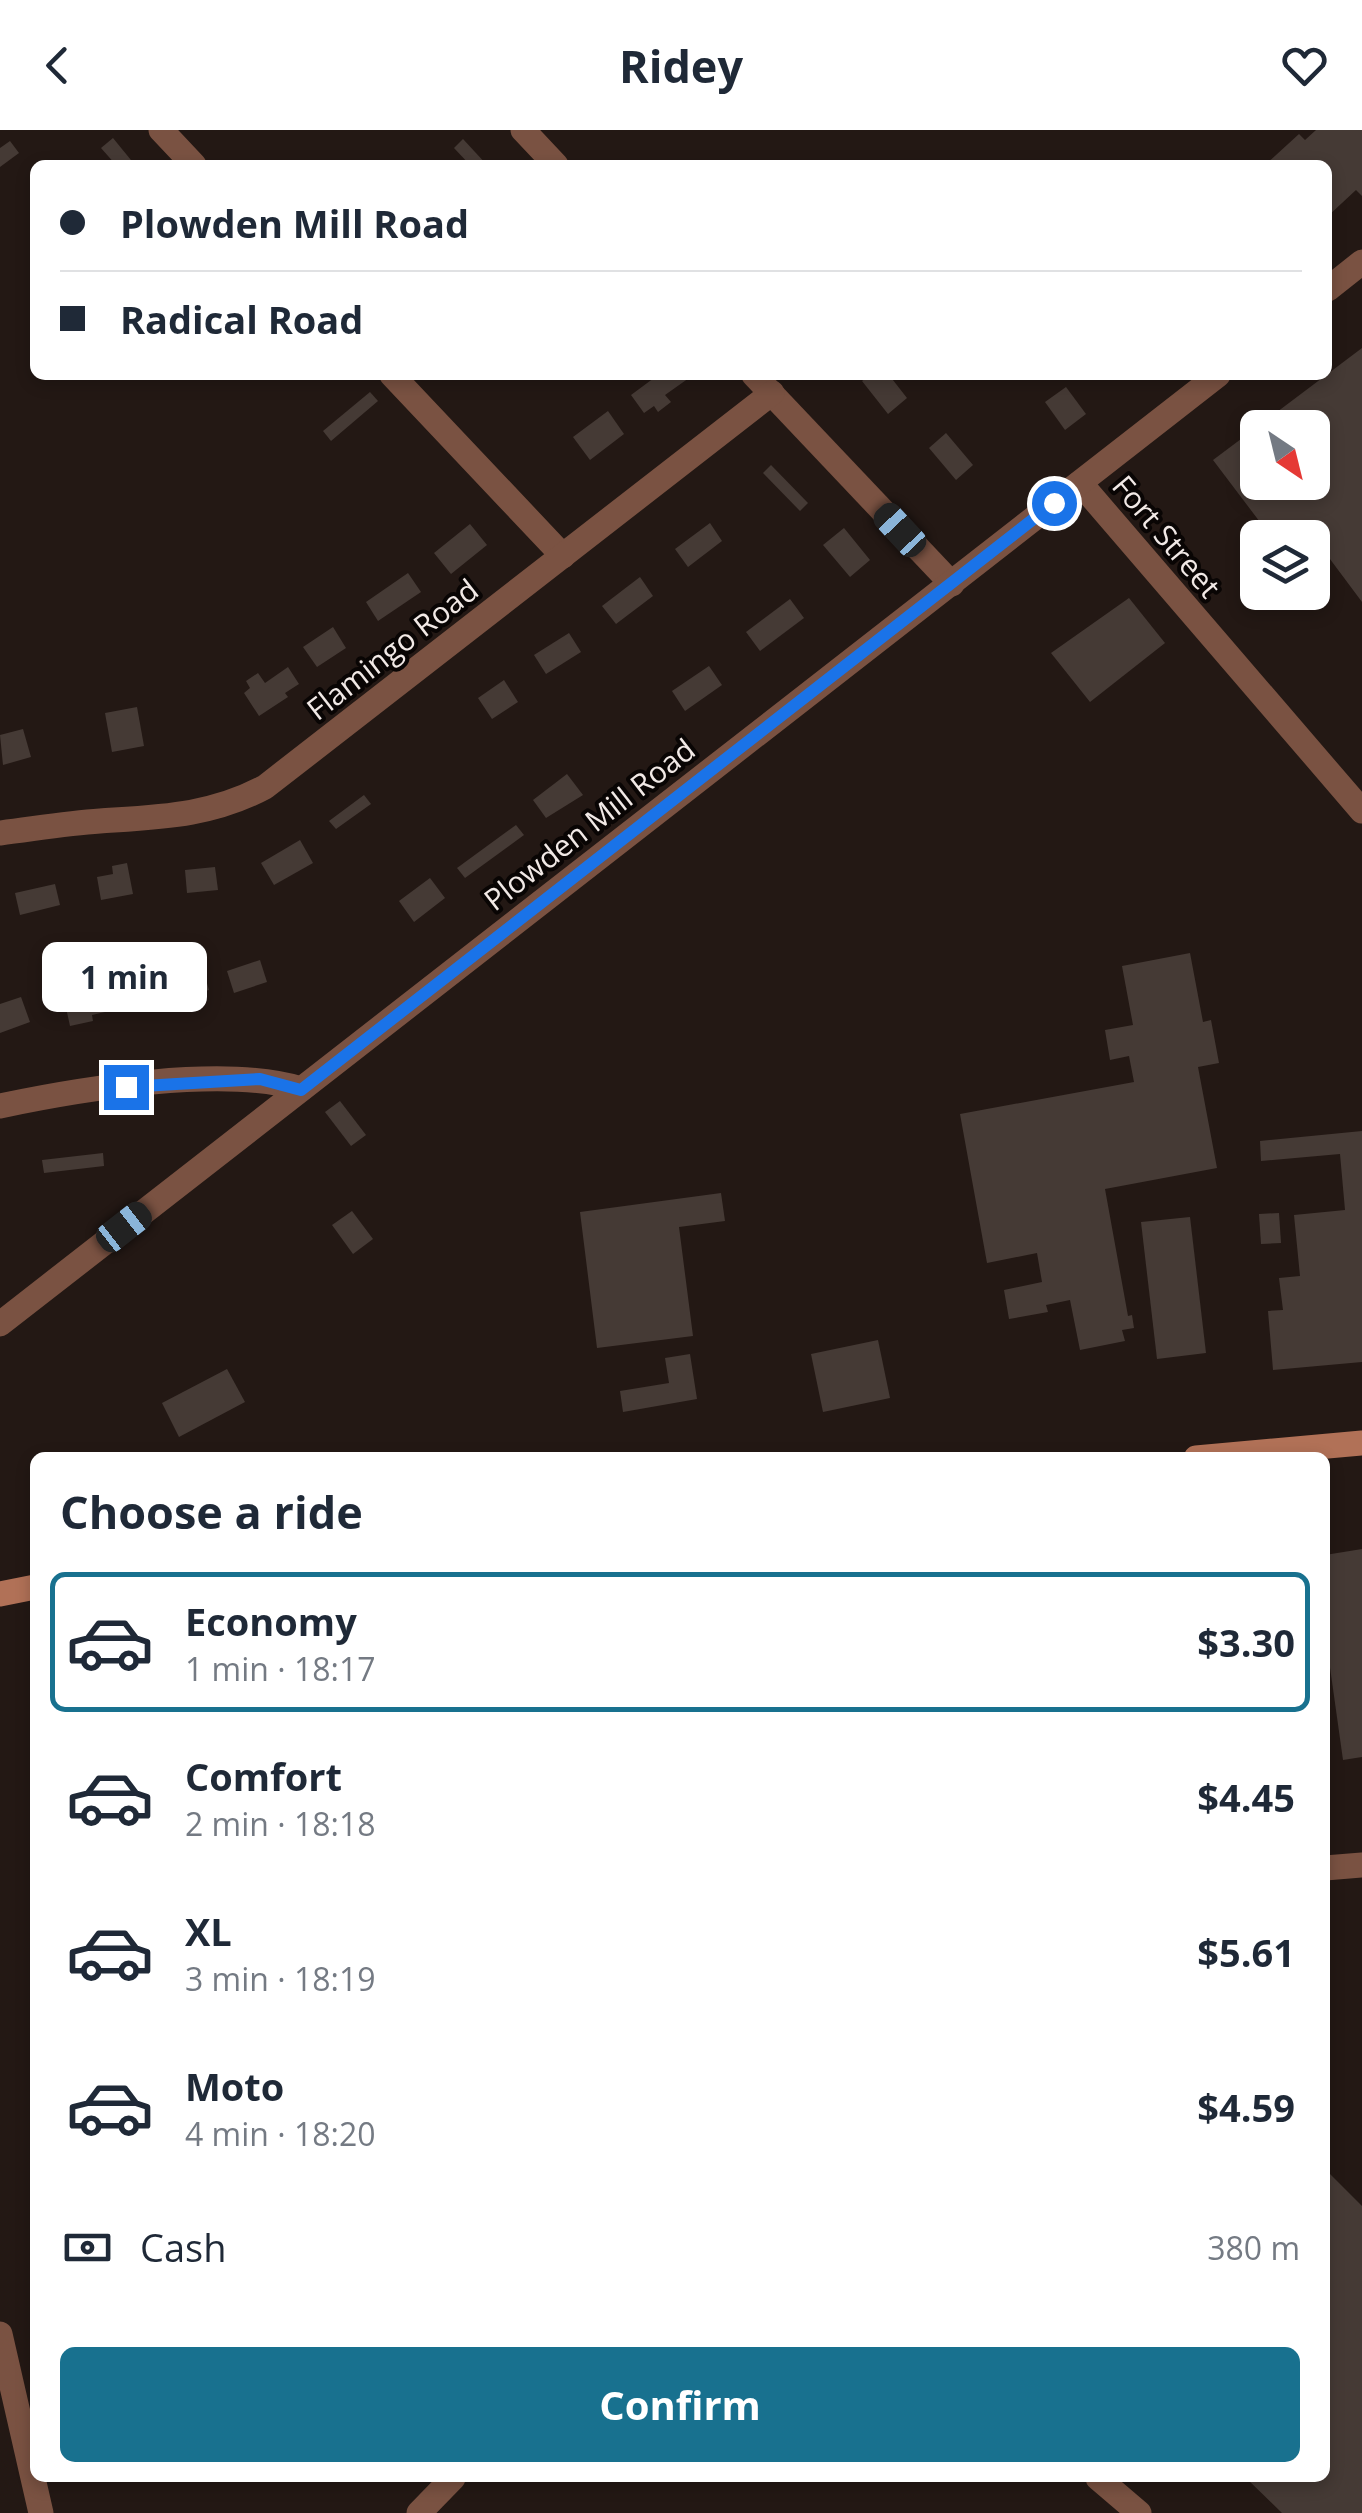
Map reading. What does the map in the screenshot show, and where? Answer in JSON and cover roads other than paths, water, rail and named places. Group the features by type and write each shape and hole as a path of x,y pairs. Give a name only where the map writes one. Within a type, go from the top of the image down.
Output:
{"main road":[{"path":"1262,1452 1362,1443"},
{"path":"0,1594 30,1588"}],"street":[{"path":"161,130 189,160"},
{"path":"523,130 551,160"},
{"path":"1332,285 1362,262"},
{"path":"397,380 563,556"},
{"name":"Plowden Mill Road","path":"0,1324 1212,380"},
{"name":"Flamingo Road","path":"0,834 96,821 181,817 247,796 314,752 563,556 763,384 952,584"},
{"name":"Fort Street","path":"1080,483 1362,811"},
{"path":"0,1106 166,1083 260,1079 301,1090"},
{"path":"1330,1867 1362,1864"},
{"path":"0,2334 30,2465"},
{"path":"34,2482 41,2513"},
{"path":"420,2513 449,2482"},
{"path":"1103,2482 1139,2513"}]}
